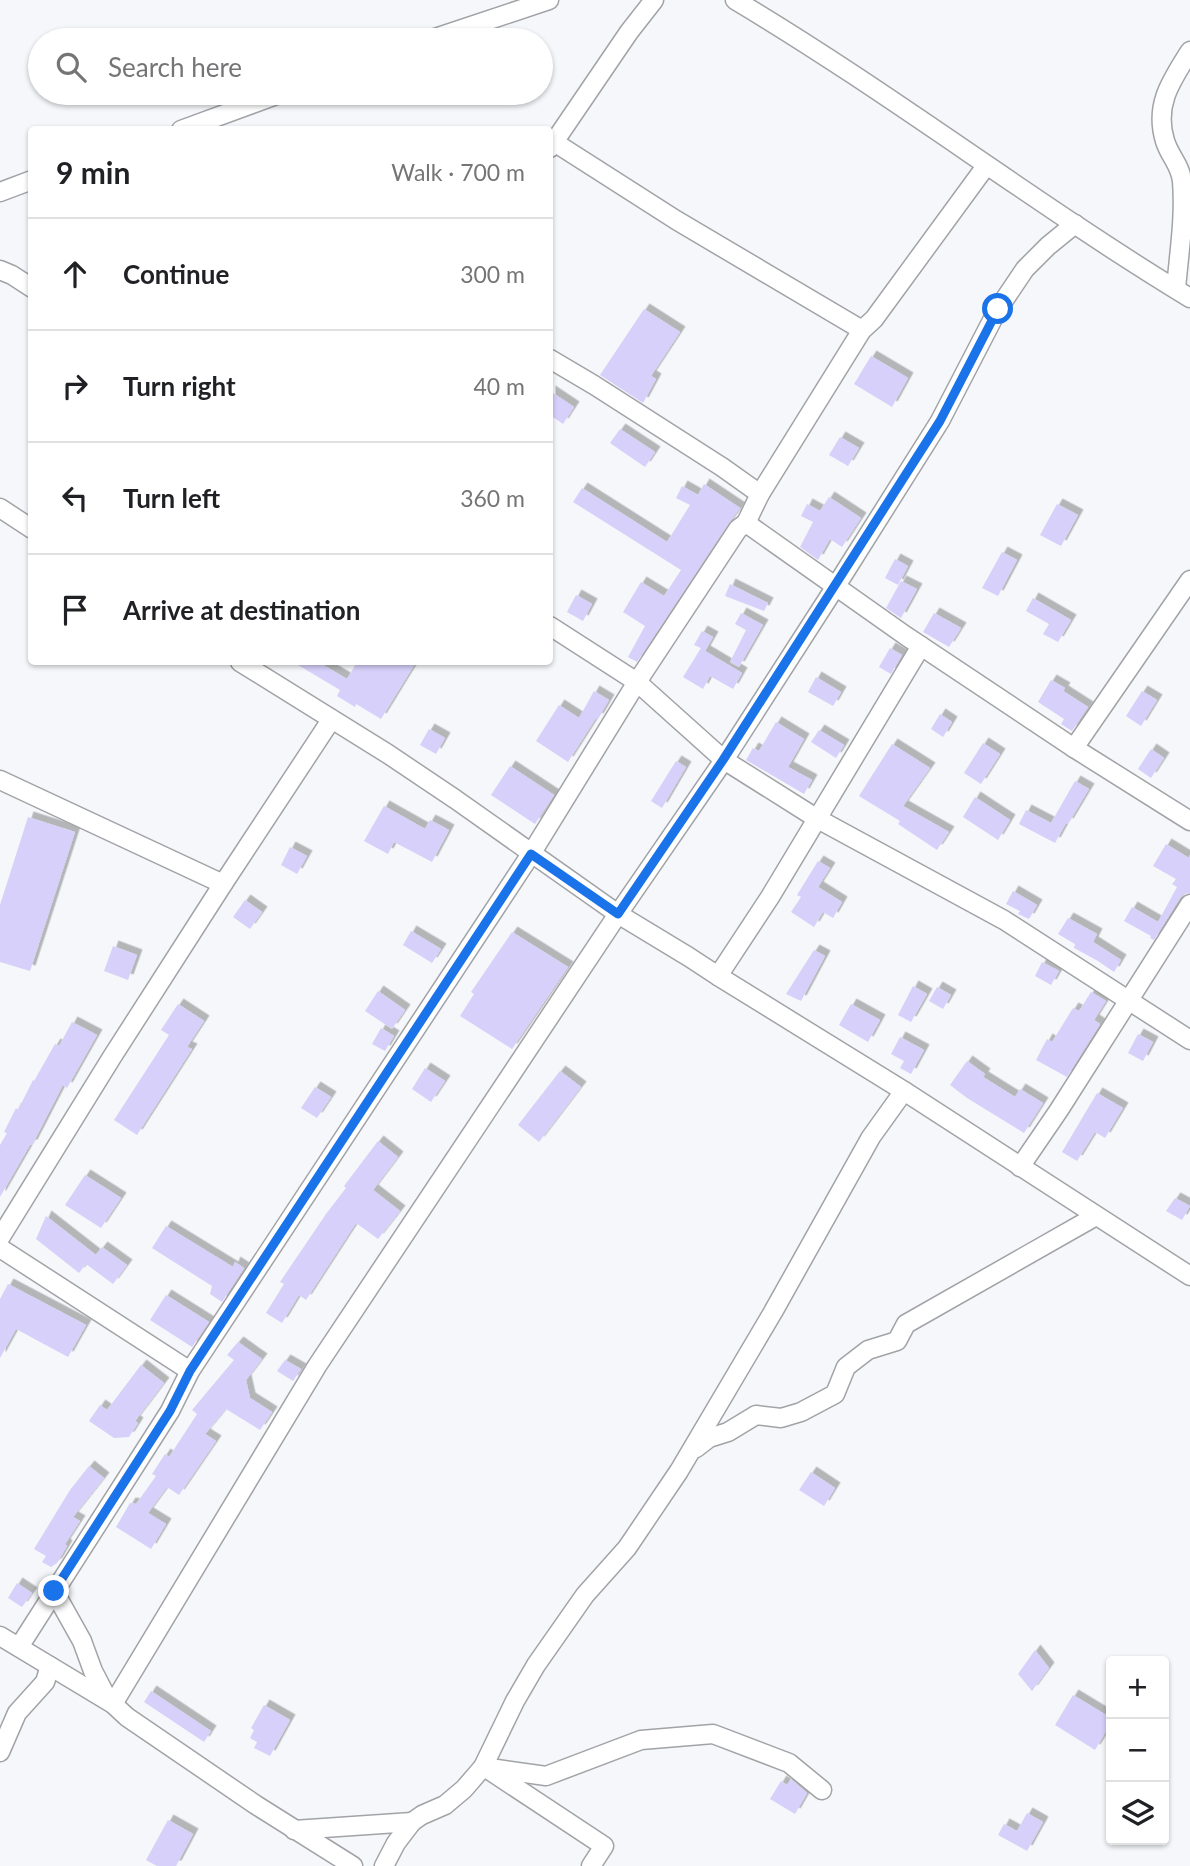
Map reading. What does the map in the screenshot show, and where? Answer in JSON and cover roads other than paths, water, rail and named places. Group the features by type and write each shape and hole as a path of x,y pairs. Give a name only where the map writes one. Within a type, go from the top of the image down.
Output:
{"street":[{"path":"465,28 549,0"},
{"path":"553,144 654,0"},
{"path":"735,0 897,103 986,166 1183,293"},
{"path":"1183,293 1182,181 1180,167 1166,143 1160,115 1170,86 1190,51"},
{"path":"192,126 249,105"},
{"path":"553,146 862,330"},
{"path":"19,1647 170,1411 190,1371 531,854 636,682 738,529 746,523 760,494 862,330 874,319 986,166"},
{"path":"0,192 28,182"},
{"path":"111,1702 317,1366 723,760 836,586 940,421 998,309 1025,269 1075,224"},
{"path":"0,270 28,285"},
{"path":"553,361 730,472 760,494"},
{"path":"0,508 28,526"},
{"path":"746,523 921,646 1190,821"},
{"path":"1074,748 1190,580"},
{"path":"553,628 636,682 723,760 816,818 1004,920 1190,1040"},
{"path":"718,976 770,897 921,646"},
{"path":"245,665 455,799 618,914 904,1091 1190,1276"},
{"path":"0,1238 112,1057 331,720"},
{"path":"0,780 223,884"},
{"path":"1020,1167 1190,904"},
{"path":"384,1866 396,1843 412,1822 445,1805 464,1789 483,1767 536,1665 585,1595 627,1548 691,1452 871,1137 904,1091"},
{"path":"691,1452 709,1438 728,1432 756,1415 781,1418 801,1412 835,1394 846,1367 868,1350 897,1341 906,1324 1096,1216"},
{"path":"0,1248 190,1371"},
{"path":"54,1591 111,1702"},
{"path":"0,1636 111,1702 127,1717 353,1866"},
{"path":"0,1752 17,1713 45,1682 50,1666"},
{"path":"483,1767 547,1776 641,1740 713,1734 789,1763 822,1790"},
{"path":"483,1767 604,1846 591,1866"},
{"path":"294,1829 412,1822"}]}
